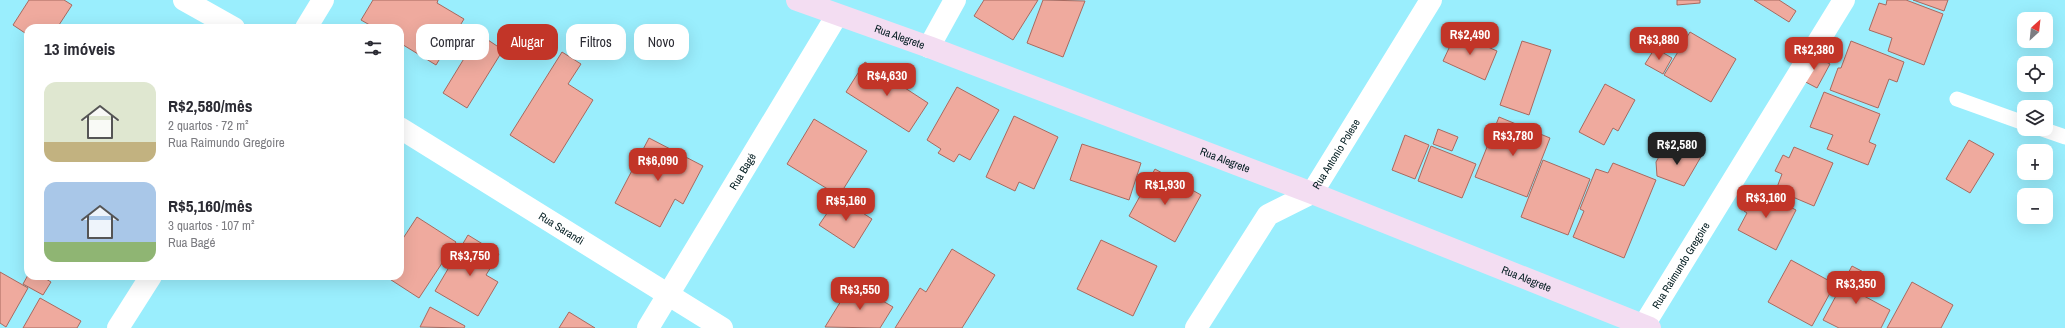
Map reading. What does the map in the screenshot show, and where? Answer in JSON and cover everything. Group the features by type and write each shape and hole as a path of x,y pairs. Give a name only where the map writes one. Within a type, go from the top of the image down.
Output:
{"street":[{"path":"184,0 227,24"},
{"path":"309,24 324,0"},
{"name":"Rua Alegrete","path":"797,0 929,47 1312,193 1647,327"},
{"path":"929,47 955,0"},
{"name":"Rua Antonio Polese","path":"1196,328 1268,215 1312,193 1431,0"},
{"name":"Rua Raimundo Gregoire","path":"1647,327 1844,0"},
{"name":"Rua Bagé","path":"648,328 837,15"},
{"name":"Rua Sarandi","path":"404,130 722,328"},
{"path":"118,328 148,280"}],"lane":[{"path":"1957,99 2017,120"},
{"path":"2053,133 2065,137"}],"building":[{"path":"29,0 64,0 72,5 60,24 24,24 24,32 13,25"},
{"path":"373,0 438,0 437,3 464,19 461,24 416,24 416,53 404,45 404,24 368,24 361,20"},
{"path":"984,0 1038,0 1013,40 974,16"},
{"path":"1043,0 1085,1 1063,57 1027,43"},
{"path":"1677,0 1700,0 1700,3 1677,5"},
{"path":"1754,0 1779,0 1796,11 1789,22"},
{"path":"1887,0 1906,0 1943,14 1924,65 1888,51 1892,38 1869,30 1879,3 1886,5"},
{"path":"1913,0 1948,0 1944,11"},
{"path":"1690,32 1736,59 1711,102 1664,75"},
{"path":"1456,33 1497,51 1485,80 1443,61"},
{"path":"489,41 497,46 497,60 467,108 443,93 463,60 489,60"},
{"path":"1522,41 1551,50 1529,115 1500,105"},
{"path":"1851,41 1904,62 1897,82 1889,79 1878,108 1830,90 1838,68 1841,68"},
{"path":"1655,48 1672,58 1663,74 1645,64"},
{"path":"562,52 566,55 566,60 575,60 581,64 568,84 593,100 554,163 510,135"},
{"path":"1811,54 1830,64 1817,88 1798,78"},
{"path":"428,60 439,60 436,65"},
{"path":"865,62 928,103 909,132 846,92"},
{"path":"1605,84 1635,100 1618,131 1613,128 1604,145 1579,132"},
{"path":"957,87 999,110 970,160 959,154 954,162 938,153 941,149 927,140"},
{"path":"1824,92 1880,114 1869,142 1876,145 1868,165 1827,149 1833,135 1810,127"},
{"path":"1014,116 1058,137 1034,189 1019,182 1015,191 986,177"},
{"path":"1499,117 1550,138 1527,197 1475,177"},
{"path":"814,119 867,151 839,196 787,164"},
{"path":"1438,129 1458,137 1452,151 1433,144"},
{"path":"1405,135 1429,145 1415,179 1392,170"},
{"path":"649,138 703,166 683,204 675,199 660,227 615,203"},
{"path":"1969,140 1994,154 1970,193 1946,179"},
{"path":"1082,144 1141,163 1129,200 1070,180"},
{"path":"1431,146 1476,164 1462,198 1418,181"},
{"path":"1794,147 1833,163 1814,206 1776,190 1782,174 1775,171 1783,155 1789,158"},
{"path":"1685,149 1702,155 1684,186 1657,176 1656,162 1660,155 1667,151 1682,157"},
{"path":"1543,160 1590,179 1568,235 1521,217"},
{"path":"1613,163 1656,180 1624,258 1573,237 1584,211 1580,209 1596,169 1608,173"},
{"path":"1155,169 1201,195 1175,242 1129,216"},
{"path":"1756,189 1796,210 1776,250 1738,230 1747,213 1744,211"},
{"path":"838,197 872,219 854,248 819,225"},
{"path":"417,217 456,242 419,298 391,280 404,280 404,237"},
{"path":"468,235 499,254 486,275 498,282 478,316 435,291"},
{"path":"1101,240 1157,266 1133,316 1077,289"},
{"path":"952,249 995,275 962,328 895,328 920,288 926,292"},
{"path":"1791,260 1835,284 1812,326 1768,302"},
{"path":"1852,266 1873,277 1864,296 1890,310 1881,328 1839,328 1823,320"},
{"path":"0,272 28,288 6,327 0,323"},
{"path":"25,280 48,280 51,282 43,295 23,284"},
{"path":"1912,282 1953,305 1941,328 1887,328"},
{"path":"852,283 893,307 880,328 825,327"},
{"path":"40,298 81,321 77,328 23,328"},
{"path":"430,307 465,326 464,328 420,327"},
{"path":"569,312 595,328 559,328"}]}
